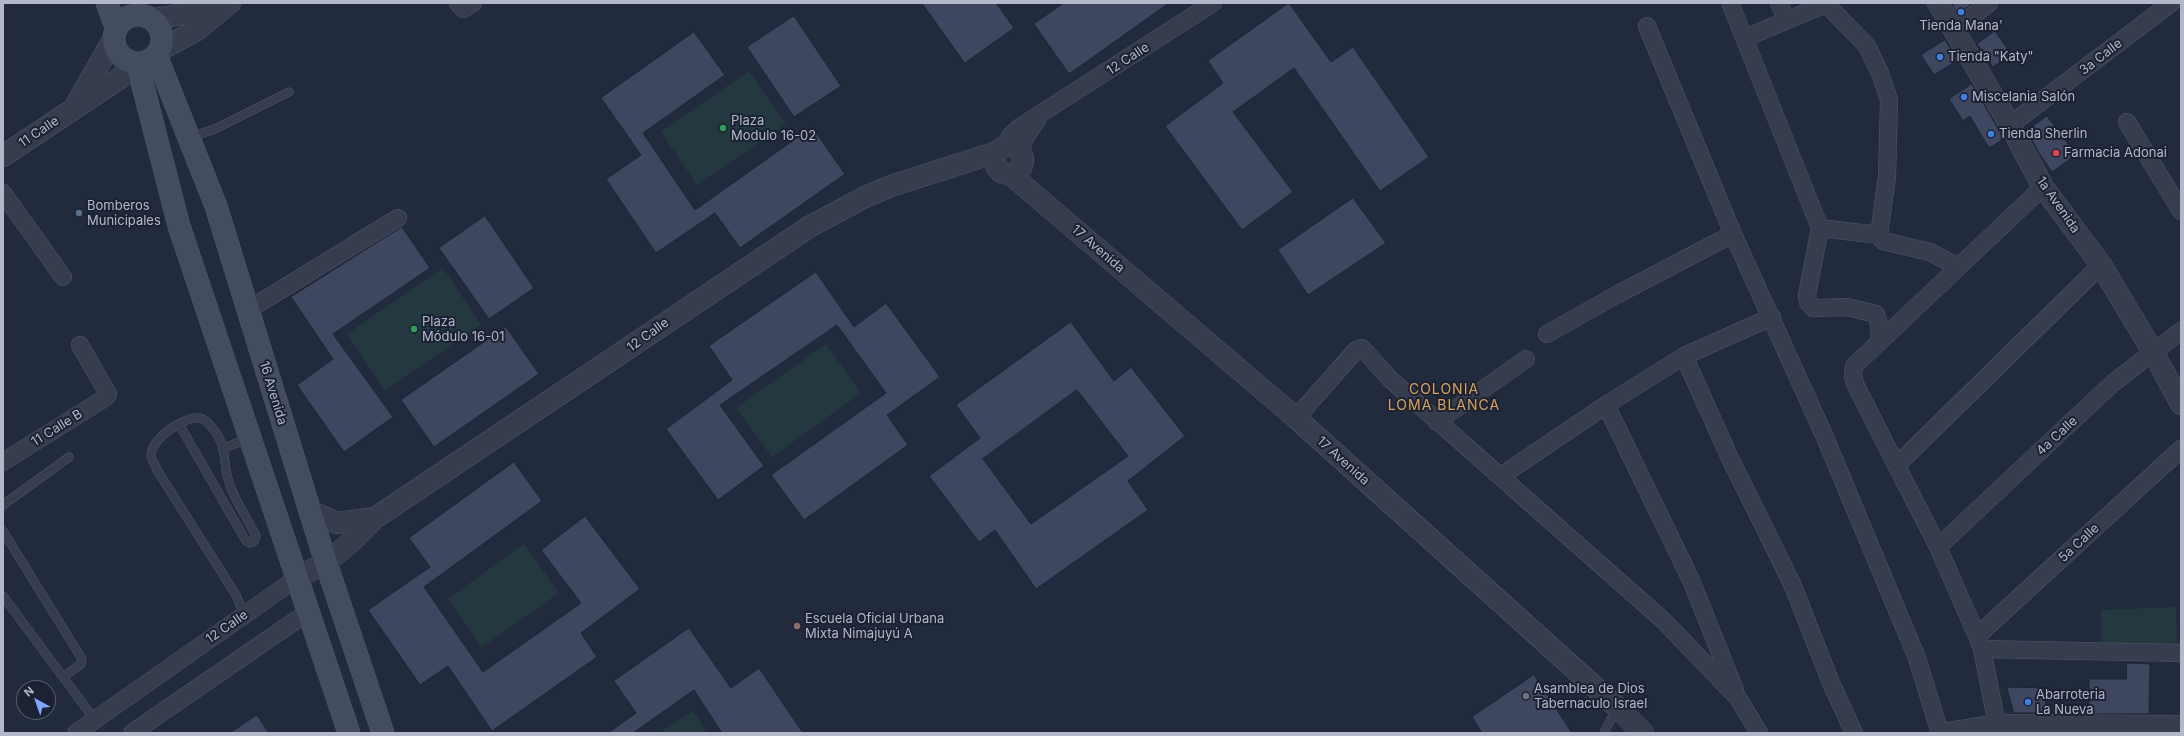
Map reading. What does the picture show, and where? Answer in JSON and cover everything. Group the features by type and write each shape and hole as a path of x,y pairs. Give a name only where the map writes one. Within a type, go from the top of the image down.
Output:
{"main road":[{"path":"107,3 120,55 127,60 147,58"},
{"path":"115,33 129,16 147,12 162,33 147,58 180,226 349,733"},
{"name":"16 Avenida","path":"147,58 189,138 216,206 326,563 383,733"}],"street":[{"name":"11 Calle","path":"147,12 203,11 230,3"},
{"name":"11 Calle","path":"3,156 49,127 147,58 197,30 230,3"},
{"path":"458,3 463,9 473,3"},
{"name":"12 Calle","path":"76,733 244,614 297,578 326,563 353,541 375,518 809,228 865,197 891,186 934,173 1009,160 1041,113 1213,3"},
{"path":"1779,3 1787,20"},
{"path":"1745,38 1825,3 1867,46 1880,73 1889,100 1887,177 1880,234 1883,241 1930,252 1958,267"},
{"name":"1a Avenida","path":"1938,3 2010,125 2043,187 2101,265 2154,352 2181,404"},
{"path":"1954,30 1989,3"},
{"name":"3a Calle","path":"2010,125 2171,3"},
{"path":"1731,5 1820,228 1807,295 1808,302 1813,308 1847,307 1876,314 1880,324 1880,342"},
{"path":"1647,26 1733,234 1772,317 1917,658 1940,733"},
{"name":"11 Calle","path":"74,108 115,33"},
{"path":"2128,122 2181,211"},
{"name":"17 Avenida","path":"1009,160 1037,197 1296,418 1617,707 1643,733"},
{"path":"1997,724 1980,643 1938,547 1855,384 1853,375 1854,366 2043,187"},
{"path":"3,193 63,277"},
{"path":"248,310 398,218"},
{"path":"1820,228 1880,234"},
{"path":"1547,334 1618,294 1733,234"},
{"path":"1897,465 2101,265"},
{"path":"1501,476 1606,405 1684,356 1772,317"},
{"name":"4a Calle","path":"1938,547 2113,383 2181,330"},
{"name":"11 Calle B","path":"3,462 105,398 108,392 80,345"},
{"path":"1296,418 1356,350 1362,348 1391,380 1437,422 1501,476 1664,621 1738,698"},
{"path":"1684,356 1729,456 1793,586 1831,683 1854,733"},
{"path":"1437,422 1526,359"},
{"path":"1606,405 1691,580 1738,698 1759,733"},
{"name":"5a Calle","path":"1980,643 2181,449"},
{"name":"12 Calle","path":"310,510 337,523 375,518"},
{"path":"132,733 308,612"},
{"path":"1980,643 2181,653"},
{"path":"1948,733 1965,728 1997,724 2114,729 2181,726"}],"lane":[{"path":"189,138 217,128 289,92"},
{"path":"179,424 246,541 250,543 256,540 256,536 230,485 224,448 214,430 203,419 192,418 179,424 161,435 154,443 152,456 157,470 236,595 244,614"},
{"path":"224,448 251,438"},
{"path":"3,505 69,457"},
{"path":"3,531 82,659 81,664 63,677"},
{"path":"3,596 96,720"},
{"path":"1604,733 1617,707"}],"green space":[{"name":"Plaza Modulo 16-02","path":"749,71 786,124 697,185 661,132"},
{"name":"Plaza Módulo 16-01","path":"443,268 481,325 385,390 347,334"},
{"path":"826,344 861,393 772,457 736,408"},
{"path":"524,544 559,593 482,647 448,599"},
{"path":"2176,607 2177,647 2102,650 2101,610"},
{"path":"693,711 707,733 659,733"}],"building":[{"path":"922,3 996,3 1014,28 965,63"},
{"path":"1064,3 1169,3 1069,74 1034,24"},
{"path":"1289,3 1331,62 1353,47 1429,157 1380,191 1294,68 1233,112 1293,192 1242,230 1165,126 1223,83 1208,61"},
{"path":"1952,3 1973,3 1958,14"},
{"path":"794,16 841,86 794,117 747,47"},
{"path":"1995,31 2011,54 1993,67 1977,44"},
{"path":"694,32 725,75 643,133 695,210 812,127 845,174 740,248 715,213 656,253 606,179 641,155 601,98"},
{"name":"Tienda \"Katy\"","path":"1945,40 1958,60 1934,75 1921,55"},
{"path":"1972,84 2004,139 1989,148 1970,116 1963,121 1949,99"},
{"path":"2047,116 2076,155 2052,172 2039,153 2027,131"},
{"path":"1353,198 1386,243 1308,295 1278,250"},
{"path":"485,216 534,288 489,319 439,248"},
{"path":"402,227 430,268 333,334 393,417 344,452 297,385 333,359 291,297"},
{"path":"816,272 854,327 886,303 940,377 887,415 908,445 804,520 771,475 886,393 837,325 720,405 764,466 718,500 666,429 732,380 709,346"},
{"path":"1071,322 1114,381 1131,367 1185,436 1128,481 1148,510 1036,589 995,530 979,542 929,476 980,438 956,405","holes":["1077,390 1128,456 1031,524 983,459"]},
{"path":"506,327 539,374 434,447 401,400"},
{"path":"514,462 542,501 424,587 483,672 581,603 541,550 585,516 640,589 581,633 597,657 492,731 448,666 420,685 368,610 430,567 409,538"},
{"path":"689,628 731,688 759,668 803,733 722,733 694,690 633,733 608,733 636,713 614,681"},
{"path":"2127,663 2150,664 2149,714 2089,714 2089,679 2126,679"},
{"name":"Asamblea de Dios Tabernaculo Israel","path":"1534,675 1572,733 1482,733 1472,717"},
{"name":"Abarroteria La Nueva","path":"2007,687 2046,688 2045,713 2014,713"},
{"path":"257,715 269,733 230,733"}],"place":[{"name":"Tienda Mana'","path":"1961,12"},
{"name":"Tienda \"Katy\"","path":"1940,57"},
{"name":"Miscelania Salón","path":"1964,97"},
{"name":"Plaza Modulo 16-02","path":"723,128"},
{"name":"Tienda Sherlin","path":"1991,134"},
{"name":"Farmacia Adonai","path":"2056,153"},
{"name":"Bomberos Municipales","path":"79,213"},
{"name":"Plaza Módulo 16-01","path":"414,329"},
{"name":"Escuela Oficial Urbana Mixta Nimajuyú A","path":"797,626"},
{"name":"Asamblea de Dios Tabernaculo Israel","path":"1526,696"},
{"name":"Abarroteria La Nueva","path":"2028,702"}],"district":[{"name":"COLONIA LOMA BLANCA","path":"1444,398"}]}
